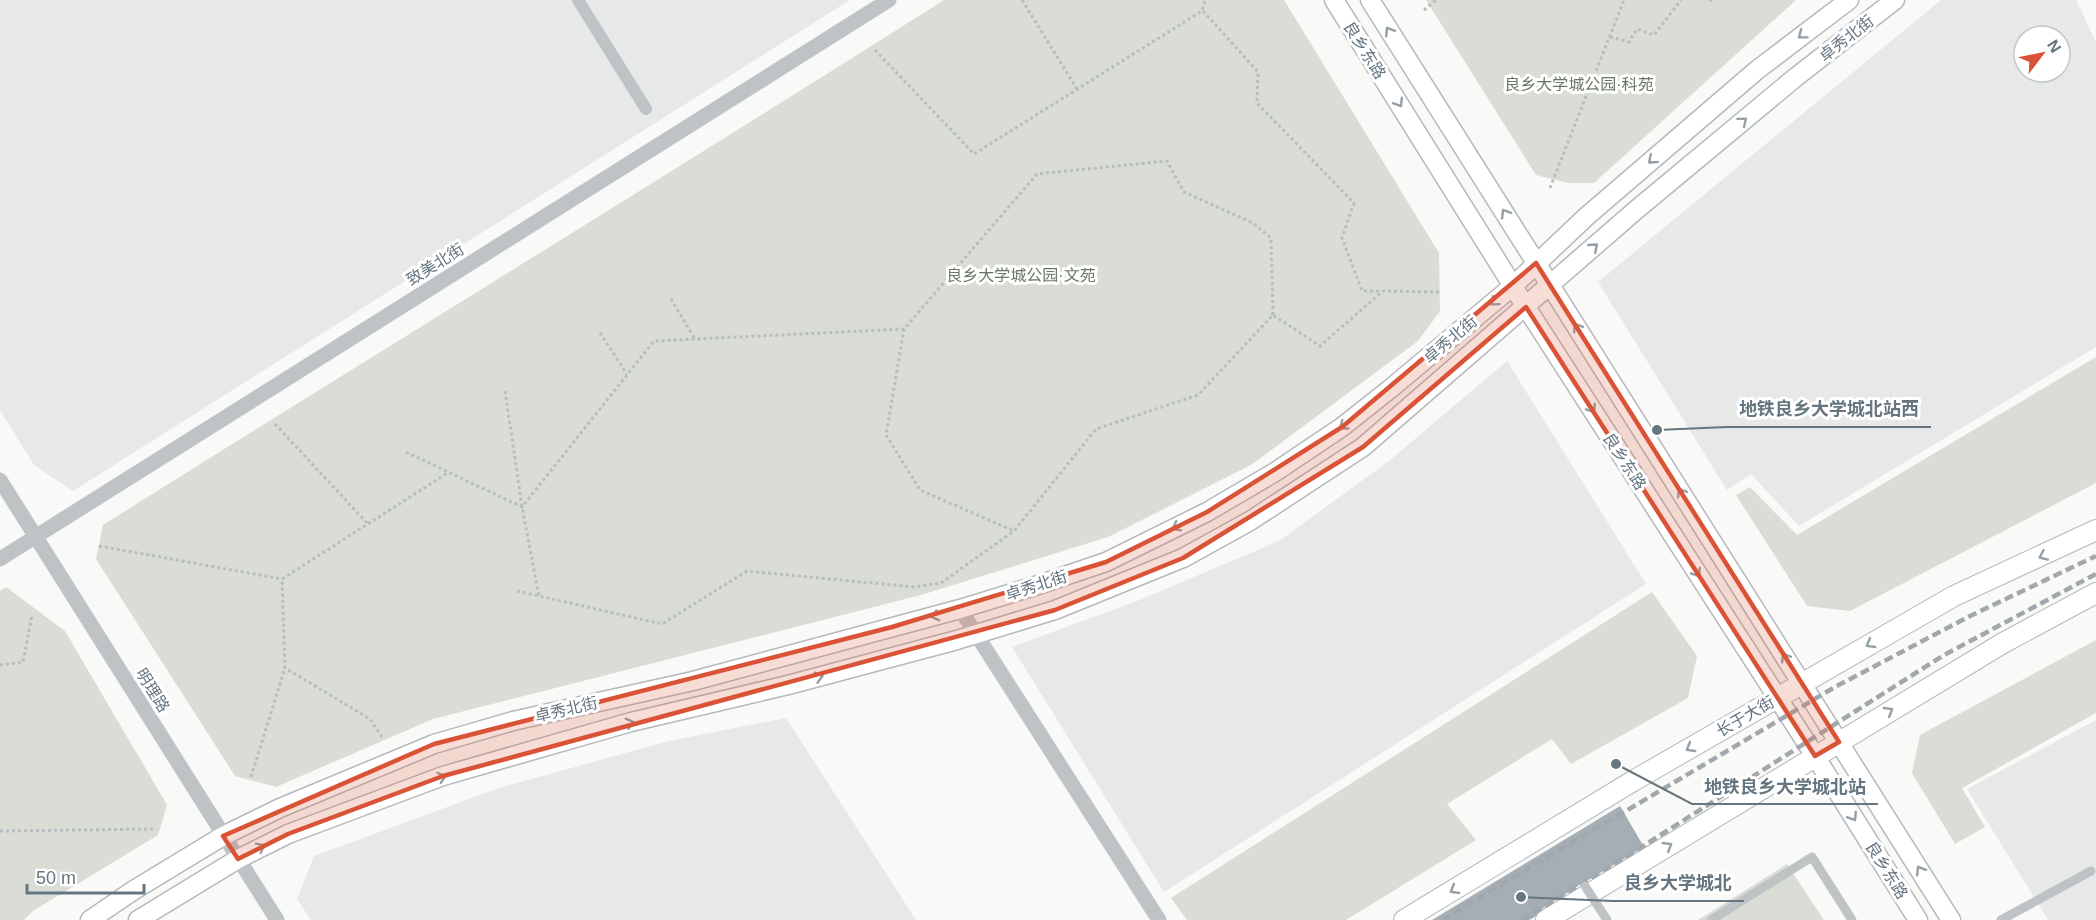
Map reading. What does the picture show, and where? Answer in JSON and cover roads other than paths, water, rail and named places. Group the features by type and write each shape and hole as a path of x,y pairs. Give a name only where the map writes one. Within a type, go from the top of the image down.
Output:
{"main road":[{"name":"良乡东路","path":"1334,0 1526,307 1918,920"},
{"name":"良乡东路","path":"1370,0 1951,920"},
{"name":"卓秀北街","path":"90,920 134,890 223,836 280,808 434,744 513,721 704,678 960,609 1106,562 1207,512 1275,472 1342,427 1390,389 1514,286 1587,216 1757,70 1849,0"},
{"name":"卓秀北街","path":"138,920 238,859 288,834 443,776 631,722 788,686 976,634 1054,610 1184,558 1250,521 1363,447 1636,210 1788,84 1895,0"},
{"name":"长于大街","path":"1404,920 1777,697 1954,596 2096,530"},
{"path":"1546,920 2003,643 2096,593"}],"street":[{"path":"578,0 646,109"},
{"name":"致美北街","path":"0,559 889,0"},
{"name":"明理路","path":"0,480 277,920"},
{"path":"960,609 1160,920"},
{"path":"1711,920 1812,857 1852,920"},
{"path":"2001,920 2091,871"},
{"path":"1585,886 1607,920"}],"railway":[{"path":"1442,920 1835,687 1970,616 2096,556"},
{"path":"1522,920 1944,655 2096,574"}],"place":[{"name":"地铁良乡大学城北站西","path":"1657,430"},
{"name":"地铁良乡大学城北站","path":"1616,764"},
{"name":"良乡大学城北","path":"1521,897"}],"park label":[{"name":"良乡大学城公园·科苑","path":"1579,84"},
{"name":"良乡大学城公园·文苑","path":"1021,275"}]}
